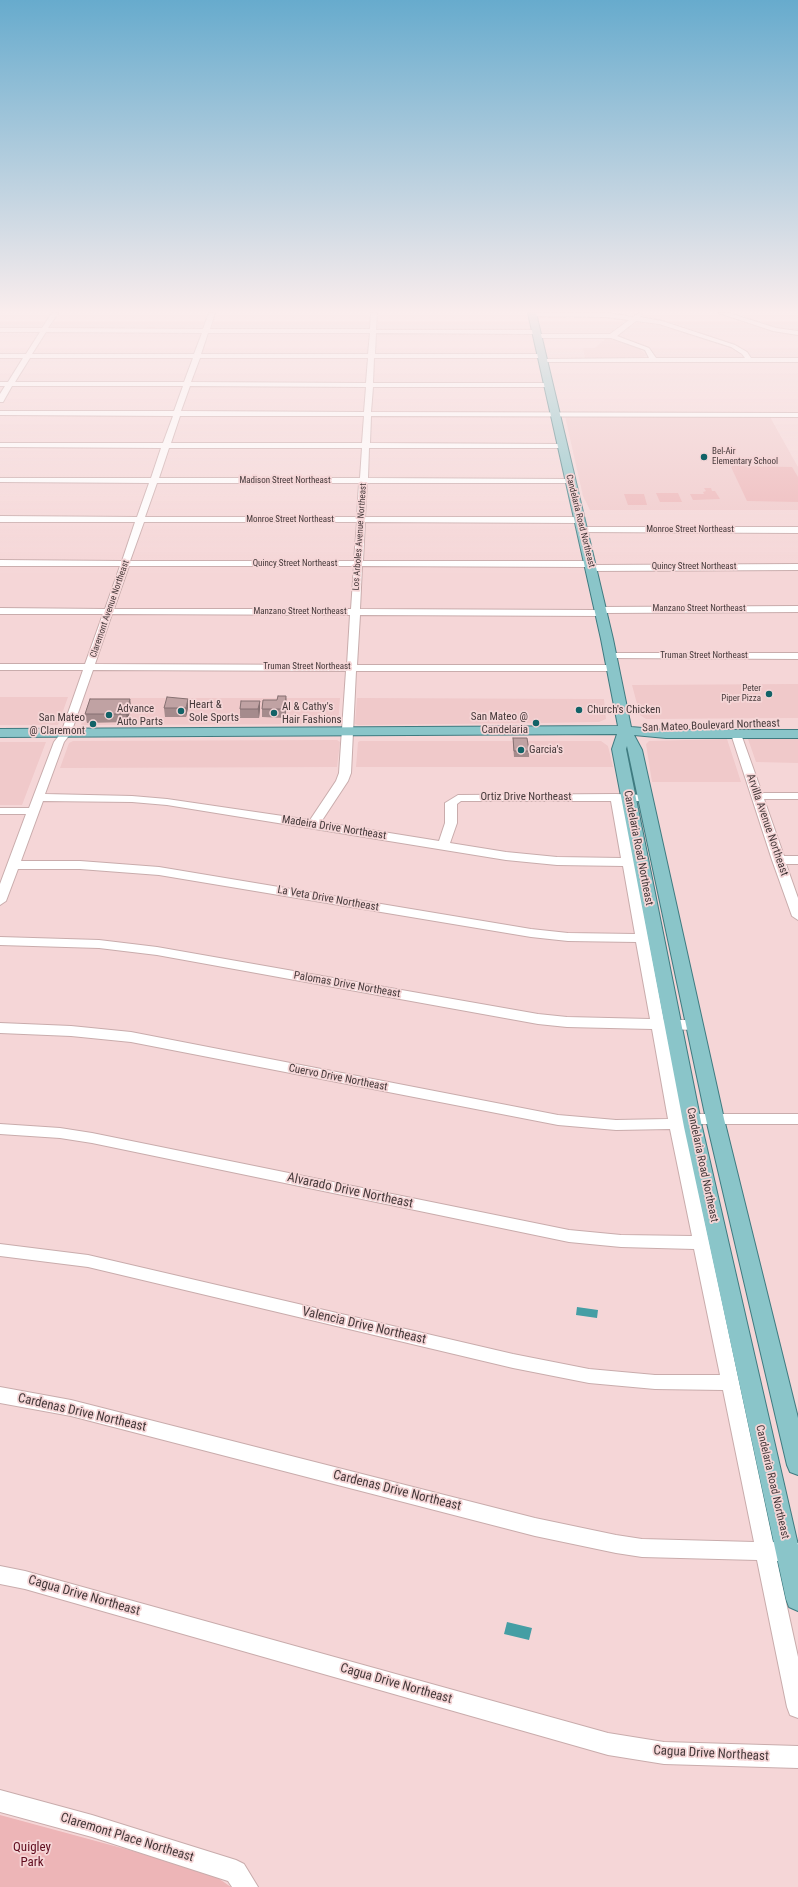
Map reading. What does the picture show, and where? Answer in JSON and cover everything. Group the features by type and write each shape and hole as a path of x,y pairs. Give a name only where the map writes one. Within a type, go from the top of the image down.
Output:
{"main road":[{"name":"Candelaria Road Northeast","path":"552,401 611,656 625,730 619,749 630,798 695,1025 715,1119 798,1465"},
{"name":"San Mateo Boulevard Northeast","path":"625,730 655,725 798,724"},
{"path":"736,734 738,730 747,728 798,728"},
{"name":"San Mateo Boulevard Northeast","path":"0,733 625,730 666,734 798,734"},
{"name":"Candelaria Road Northeast","path":"630,798 666,1025 684,1121 793,1552 798,1599"}],"street":[{"name":"Claremont Avenue Northeast","path":"0,901 59,742 66,733 182,401"},
{"name":"Los Arboles Avenue Northeast","path":"314,824 345,773 357,564 369,401"},
{"path":"0,413 798,415"},
{"path":"0,445 562,446"},
{"name":"Madison Street Northeast","path":"0,480 570,481"},
{"name":"Monroe Street Northeast","path":"0,519 361,520 798,530"},
{"name":"Quincy Street Northeast","path":"0,562 798,567"},
{"name":"Manzano Street Northeast","path":"0,611 355,613 798,609"},
{"name":"Truman Street Northeast","path":"611,656 798,656"},
{"name":"Truman Street Northeast","path":"0,666 613,668"},
{"name":"Arvilla Avenue Northeast","path":"736,734 798,916"},
{"path":"757,796 798,796"},
{"name":"Madeira Drive Northeast","path":"39,797 132,799 167,802 314,824 506,856 542,860 628,862"},
{"name":"Ortiz Drive Northeast","path":"444,845 451,823 451,803 458,798 630,798"},
{"path":"630,798 628,862 642,938 666,1025"},
{"path":"0,811 33,811"},
{"path":"778,860 798,860"},
{"name":"La Veta Drive Northeast","path":"14,865 80,865 159,871 530,933 568,937 642,938"},
{"name":"Palomas Drive Northeast","path":"0,941 99,944 157,951 538,1019 567,1022 695,1025"},
{"name":"Cuervo Drive Northeast","path":"0,1028 57,1030 131,1037 558,1120 616,1125 715,1119 798,1119"},
{"path":"684,1121 702,1244 798,1707"},
{"name":"Alvarado Drive Northeast","path":"0,1129 60,1133 99,1139 569,1236 628,1241 702,1244"},
{"name":"Valencia Drive Northeast","path":"0,1250 88,1261 513,1361 589,1376 636,1381 731,1383"},
{"name":"Cardenas Drive Northeast","path":"0,1395 71,1408 535,1527 594,1540 642,1548 793,1552"},
{"name":"Cagua Drive Northeast","path":"0,1575 33,1582 608,1744 664,1754 798,1757"},
{"name":"Claremont Place Northeast","path":"0,1801 92,1826 236,1872 246,1887"}],"shaded area":[{"path":"565,416 770,417 798,467 798,510 590,510 583,496"},
{"path":"798,684 798,718 646,719 640,715 632,685"},
{"path":"0,697 68,697 58,725 0,725"},
{"path":"90,698 340,698 338,724 81,725"},
{"path":"357,698 604,699 606,719 599,722 358,725 355,724"},
{"path":"727,739 741,782 652,782 646,744 649,741"},
{"path":"748,739 798,739 798,763 756,762"},
{"path":"337,740 340,742 337,767 60,768 69,743 73,741"},
{"path":"601,741 608,746 613,767 356,767 358,742"},
{"path":"0,742 46,742 22,805 0,805"}],"green space":[{"path":"731,467 792,467 798,477 798,502 747,501"},
{"path":"704,488 711,488 720,499 693,500 690,494 704,494 703,492 706,491"},
{"path":"656,493 678,493 682,502 660,502"},
{"path":"624,494 644,494 647,505 628,505"},
{"name":"Quigley Park","path":"0,1815 155,1857 215,1876 231,1887 0,1887"}],"water":[{"path":"577,1307 598,1310 597,1318 576,1315"},
{"path":"507,1622 532,1628 529,1640 504,1634"}],"building":[{"path":"278,696 286,696 285,709 262,709 263,700 277,700"},
{"path":"167,697 188,699 186,708 164,708"},
{"path":"90,699 130,699 126,714 85,714"},
{"path":"241,701 260,701 258,709 240,709"},
{"path":"513,738 527,738 529,751 514,751"}],"place":[{"name":"Bel-Air Elementary School","path":"704,457"},
{"name":"Peter Piper Pizza","path":"769,694"},
{"name":"Church's Chicken","path":"579,710"},
{"name":"Heart & Sole Sports","path":"181,711"},
{"name":"Al & Cathy's Hair Fashions","path":"274,713"},
{"name":"Advance Auto Parts","path":"109,715"},
{"name":"San Mateo @ Candelaria","path":"536,723"},
{"name":"San Mateo @ Claremont","path":"93,724"},
{"name":"Garcia's","path":"521,750"}]}
